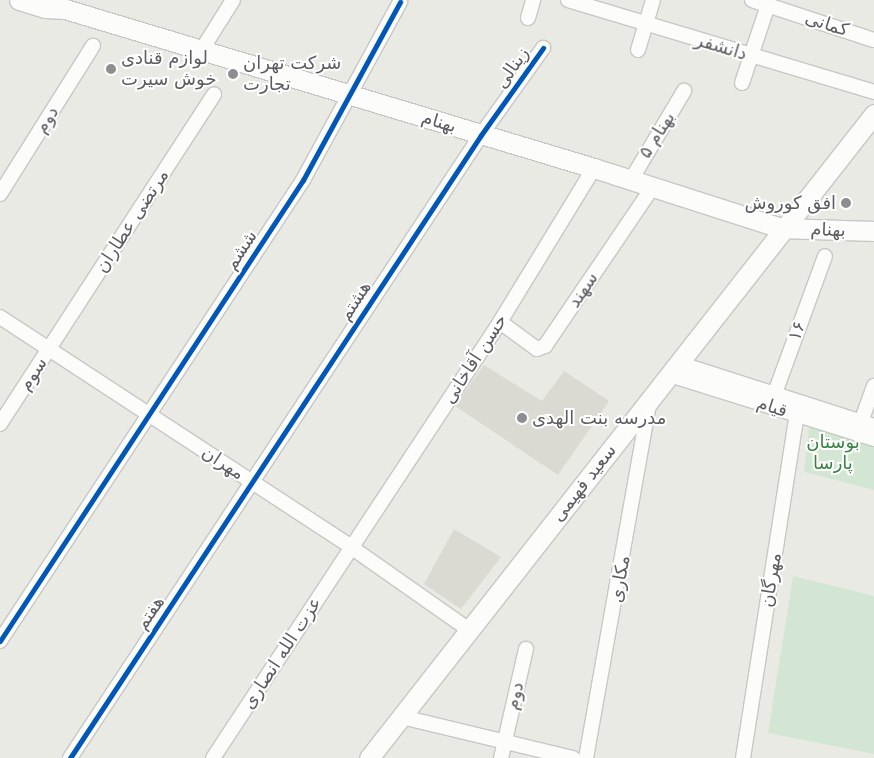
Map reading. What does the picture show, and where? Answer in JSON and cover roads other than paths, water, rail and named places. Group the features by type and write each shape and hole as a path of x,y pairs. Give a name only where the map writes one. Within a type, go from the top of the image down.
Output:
{"main road":[{"name":"بهنام","path":"19,0 45,8 62,3 201,51 349,96 485,132 652,188 781,228 874,231"},
{"name":"سعید فهیمی","path":"369,758 674,369 781,228 874,114"}],"street":[{"path":"201,51 233,0"},
{"path":"528,18 533,0"},
{"name":"دانشفر","path":"568,0 874,92"},
{"path":"638,50 653,0"},
{"name":"کمانی","path":"752,0 874,40"},
{"name":"ششم","path":"0,640 151,416 303,180 400,2"},
{"path":"742,83 768,5"},
{"name":"دوم","path":"0,194 93,46"},
{"name":"زینالی","path":"485,132 543,48"},
{"name":"بهنام ۵","path":"631,180 684,91"},
{"name":"مرتضی عطاران","path":"49,349 214,94"},
{"name":"هشتم","path":"252,483 485,132"},
{"name":"حسن آقاخانی","path":"351,548 500,322 594,168"},
{"name":"سهند","path":"500,322 537,349 545,346 652,188"},
{"name":"۱۶","path":"772,400 825,256"},
{"name":"مهران","path":"0,317 351,548 469,630"},
{"name":"سوم","path":"0,424 49,349"},
{"name":"قیام","path":"674,369 798,409 864,427 874,439"},
{"path":"864,427 874,386"},
{"name":"مکاری","path":"586,758 650,399"},
{"name":"مهرگان","path":"743,758 798,409"},
{"name":"هفتم","path":"70,758 252,483"},
{"name":"عزت الله انصاری","path":"213,758 351,548"},
{"name":"دوم","path":"501,758 526,649"},
{"path":"402,717 573,758"}],"place":[{"name":"لوازم قنادی خوش سیرت","path":"111,69"},
{"name":"شرکت تهران تجارت","path":"233,74"},
{"name":"افق کوروش","path":"846,203"},
{"name":"مدرسه بنت الهدی","path":"522,418"}],"park label":[{"name":"بوستان پارسا","path":"833,453"}]}
